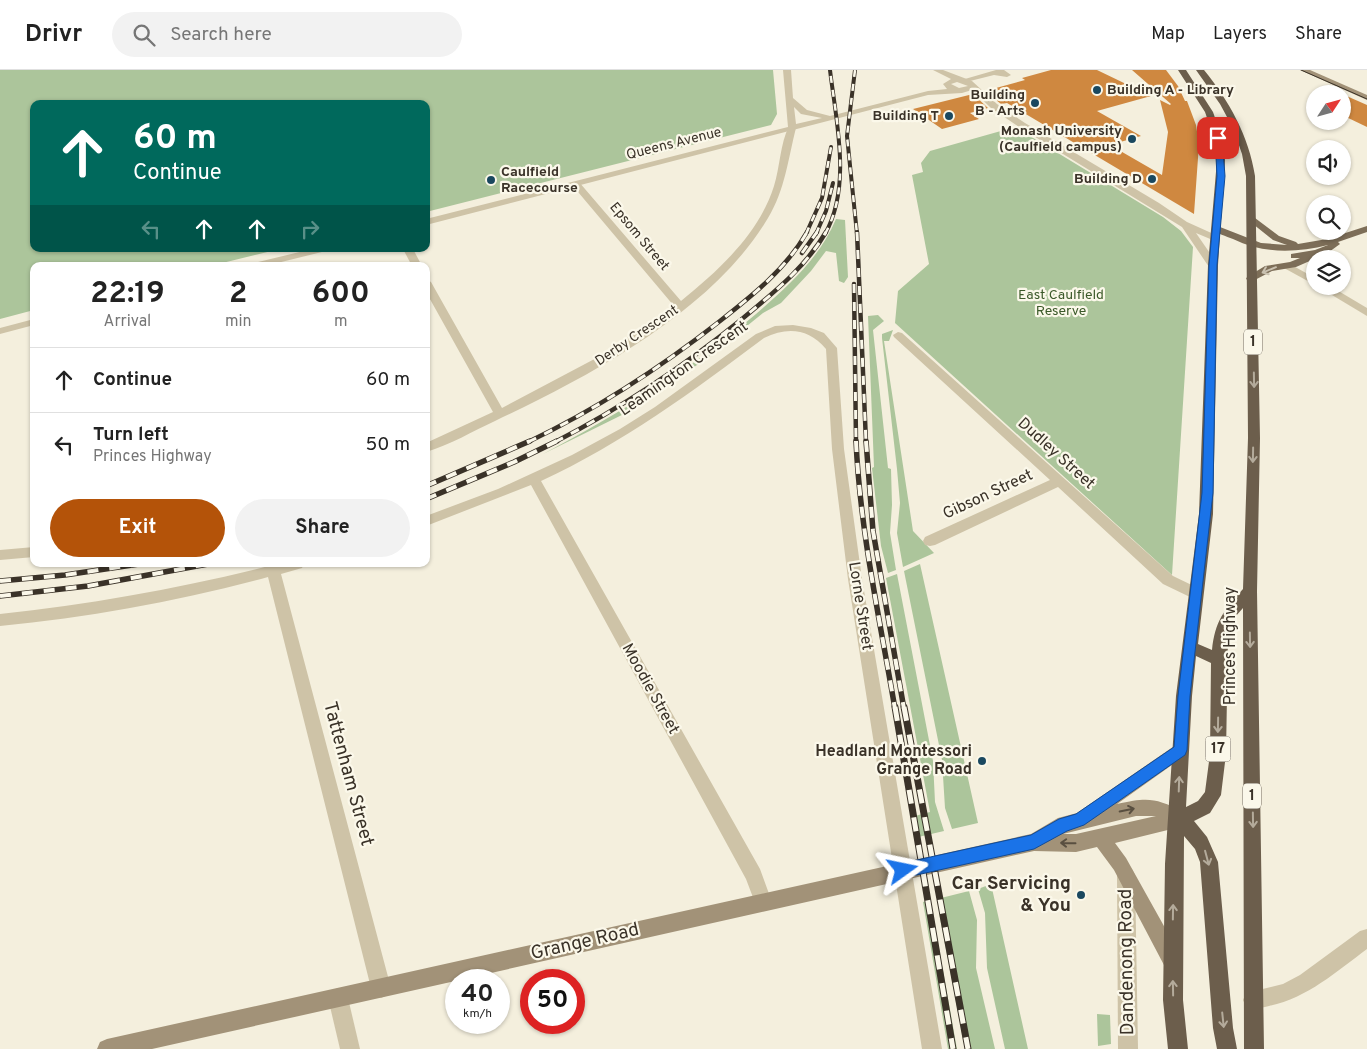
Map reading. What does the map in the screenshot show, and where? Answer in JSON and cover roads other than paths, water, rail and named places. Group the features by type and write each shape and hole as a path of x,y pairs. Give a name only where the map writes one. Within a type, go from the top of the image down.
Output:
{"highway":[{"path":"1178,1049 1173,1000 1172,961 1174,864 1178,819 1180,750 1207,493 1213,265 1221,182 1220,146 1213,120 1208,109 1182,70"},
{"name":"1","path":"1200,70 1224,103 1242,143 1250,178 1250,246"},
{"name":"Princes Highway","path":"1250,246 1254,406 1253,543 1250,591 1254,1049"},
{"name":"17","path":"1178,819 1204,807 1210,801 1215,789 1218,754 1221,636 1226,620 1237,603 1250,591"},
{"path":"1190,647 1219,658"},
{"path":"1178,819 1199,840 1208,862 1223,1028 1227,1049"}],"main road":[{"path":"1304,70 1367,98"},
{"path":"1251,218 1277,239 1291,244 1306,246"},
{"path":"1351,235 1367,229"},
{"path":"1216,234 1280,256 1306,255"},
{"path":"1250,246 1273,248 1306,246 1339,240"},
{"path":"1327,250 1339,240"},
{"path":"1251,279 1269,268 1297,264 1306,259"},
{"name":"17","path":"1080,820 1180,750"},
{"name":"Grange Road","path":"1034,842 1064,824 1146,807 1164,810 1178,819"},
{"name":"Grange Road","path":"107,1049 903,870 1034,842 1076,843 1178,819"},
{"path":"1101,838 1126,875 1172,961"}],"street":[{"name":"Derby Crescent","path":"430,446 561,384 611,356 658,325 681,307 729,263 757,227 771,205 779,184 792,128 787,70"},
{"path":"933,70 950,88 994,106 1156,205 1179,222 1196,238 1213,265"},
{"path":"937,70 971,86 994,106"},
{"path":"961,80 1000,74 971,86"},
{"name":"Queens Avenue","path":"928,93 953,80 961,80"},
{"name":"Queens Avenue","path":"430,221 928,93 967,90 971,86"},
{"path":"790,100 799,109 809,113 827,116 846,114"},
{"name":"Epsom Street","path":"576,184 681,307"},
{"path":"1156,205 1216,234"},
{"path":"1179,222 1216,234"},
{"path":"270,262 311,252"},
{"path":"1288,266 1306,277"},
{"path":"430,289 500,414"},
{"path":"1338,295 1367,312"},
{"path":"0,330 30,323"},
{"name":"Leamington Crescent","path":"430,519 533,478 623,433 675,399 760,336 775,329 793,328 807,330 826,341"},
{"name":"Dudley Street","path":"898,335 1168,580 1195,593"},
{"name":"Lorne Street","path":"826,341 831,348 833,363 838,449 857,588 883,758 932,1049"},
{"name":"Moodie Street","path":"533,478 754,875 763,902"},
{"name":"Gibson Street","path":"930,541 1060,481"},
{"path":"0,555 30,552"},
{"path":"0,620 121,603 285,567"},
{"name":"Tattenham Street","path":"273,570 381,988"},
{"name":"Dandenong Road","path":"1126,875 1128,1049"},
{"path":"1253,1000 1285,993 1307,982 1367,938"},
{"path":"338,998 350,1049"}],"tram line":[{"path":"1301,70 1367,99"}],"railway":[{"path":"826,233 833,215 838,195 840,174 838,132 830,70"},
{"path":"855,70 847,136 857,234"},
{"path":"807,233 822,198 831,147"},
{"path":"817,232 826,211 833,183"},
{"path":"802,253 817,232"},
{"path":"857,232 866,442"},
{"path":"530,441 603,402 697,338 768,281 789,258 807,233"},
{"path":"556,442 628,401 675,370 742,319 788,279 818,245 826,233"},
{"path":"854,284 856,442"},
{"path":"430,484 530,441"},
{"path":"856,441 866,542 895,709"},
{"path":"866,441 873,531 904,709"},
{"path":"430,497 514,462 556,442"},
{"path":"0,581 65,575 119,567"},
{"path":"0,596 88,586 192,567"},
{"path":"895,707 953,1049"},
{"path":"904,707 968,1049"}],"place":[{"name":"Building A - Library","path":"1097,90"},
{"name":"Building B - Arts","path":"1035,103"},
{"name":"Building T","path":"949,116"},
{"name":"Monash University (Caulfield campus)","path":"1132,139"},
{"name":"Building D","path":"1152,179"},
{"name":"Caulfield Racecourse","path":"491,180"},
{"name":"Headland Montessori Grange Road","path":"982,761"},
{"name":"Car Servicing & You","path":"1081,895"}],"park label":[{"name":"East Caulfield Reserve","path":"1061,304"}]}
